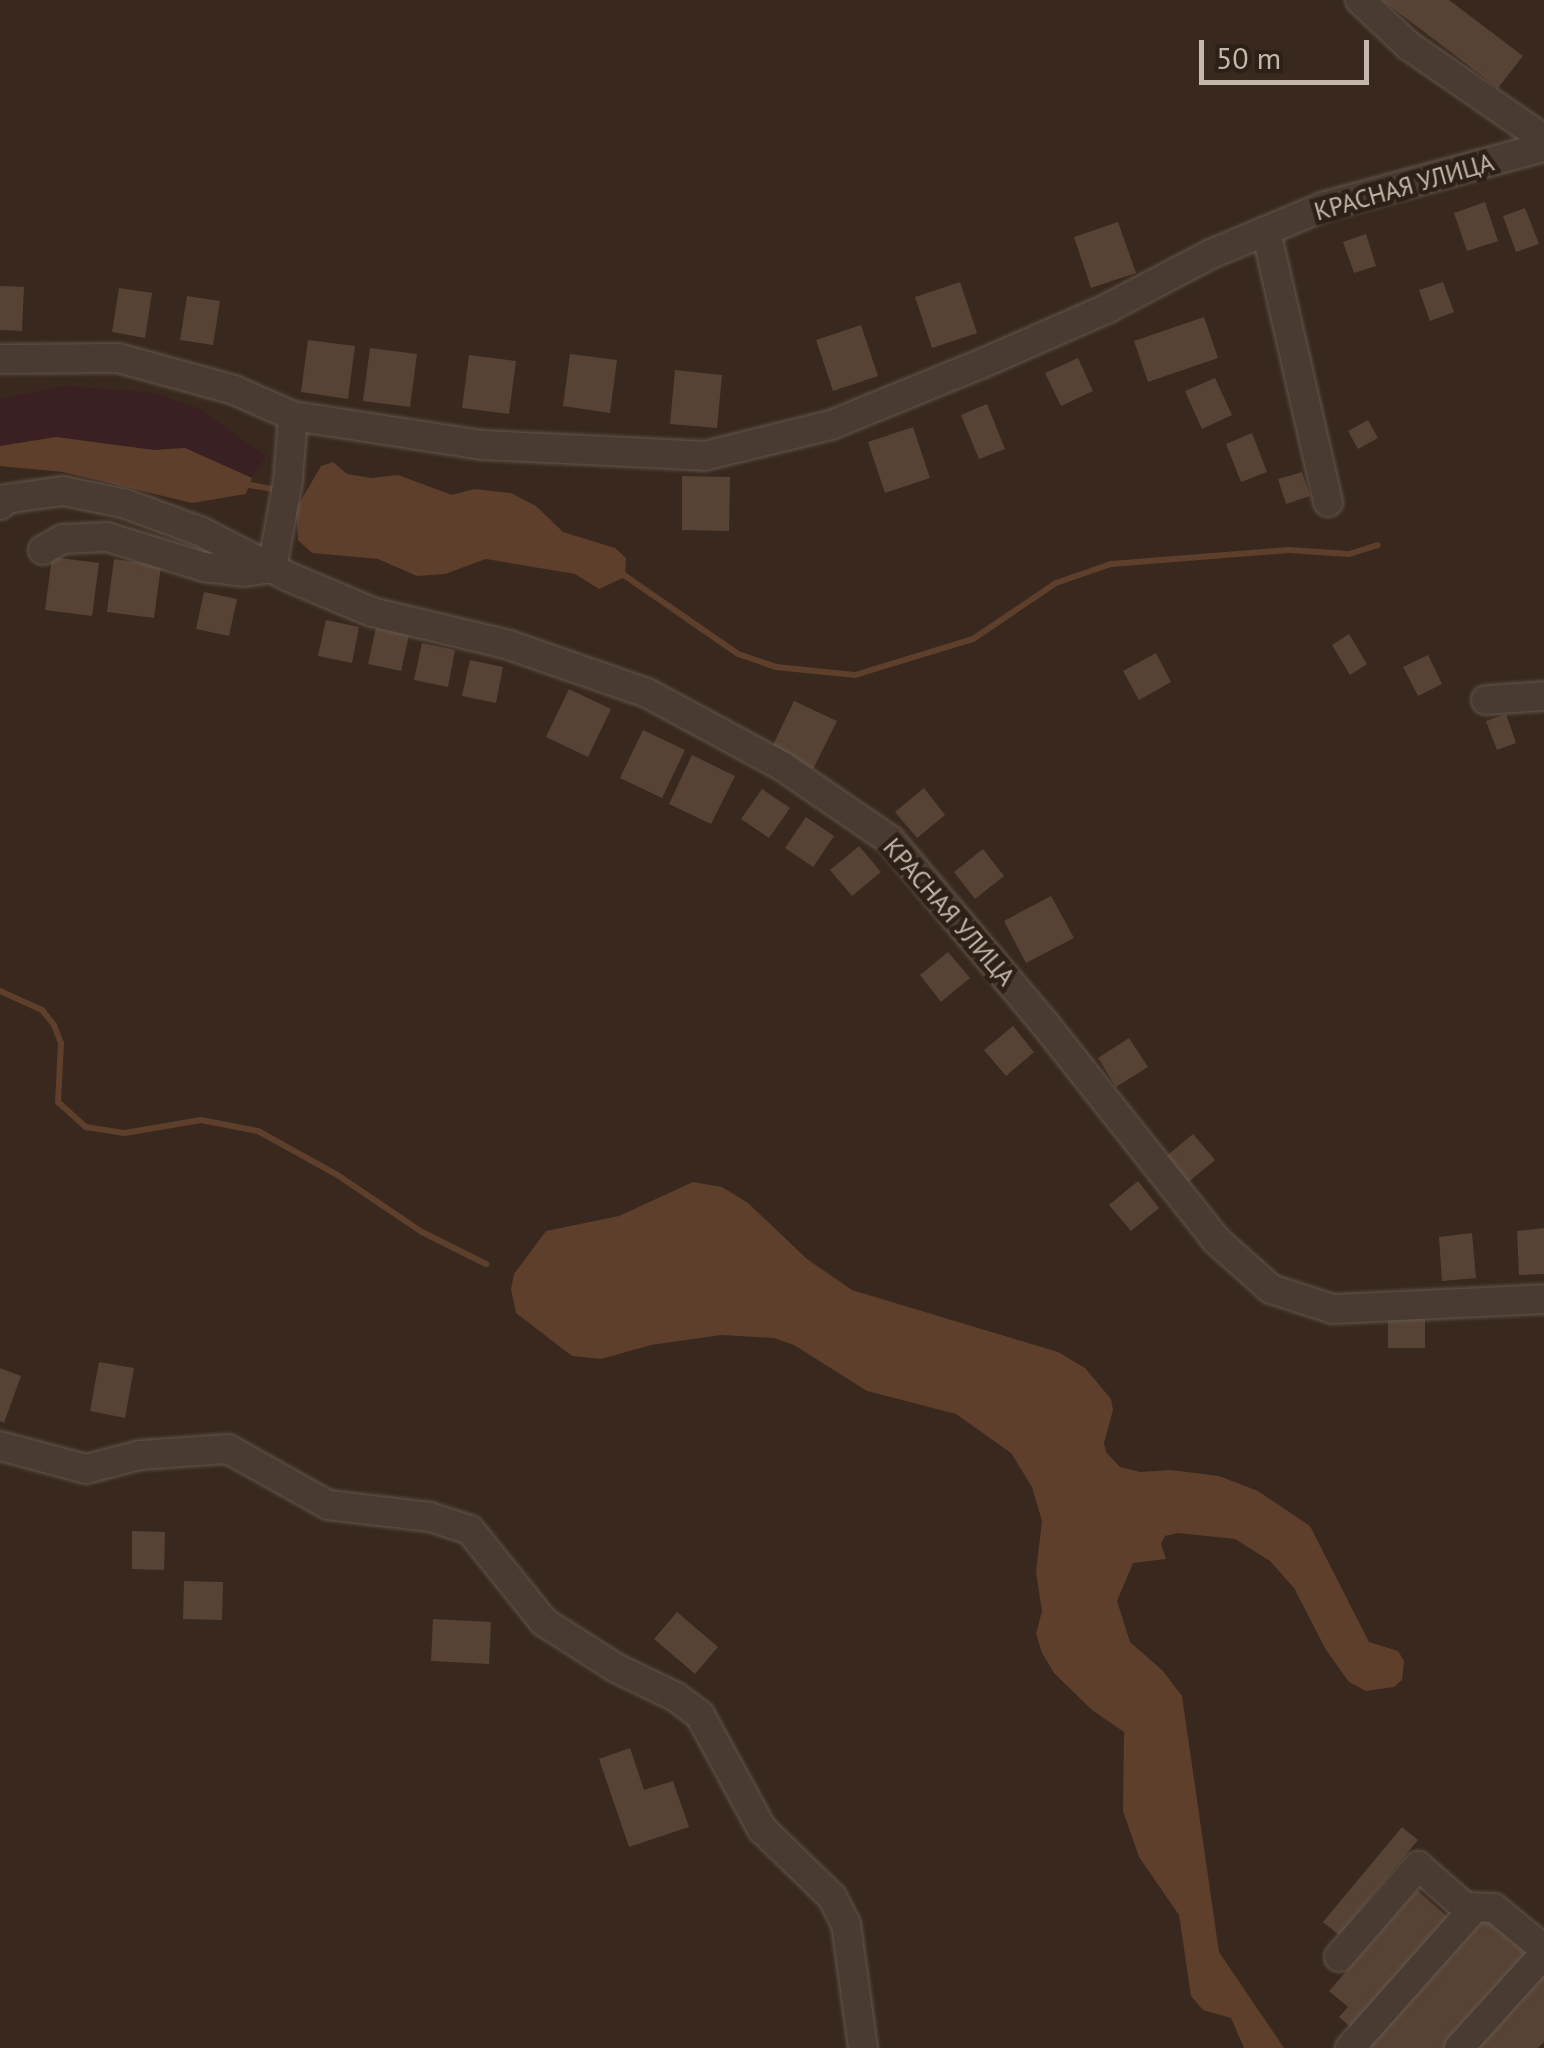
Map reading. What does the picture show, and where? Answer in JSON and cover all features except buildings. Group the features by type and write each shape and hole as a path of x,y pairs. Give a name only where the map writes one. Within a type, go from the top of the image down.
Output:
{"street":[{"path":"1360,0 1409,46 1544,139"},
{"name":"КРАСНАЯ УЛИЦА","path":"0,359 118,358 234,390 293,416 484,446 704,456 831,425 1108,308 1324,206 1544,147"},
{"path":"1266,231 1328,502"},
{"path":"43,550 62,538 107,537 204,567 244,572 272,568 288,481 293,416"},
{"name":"КРАСНАЯ УЛИЦА","path":"0,504 6,498 63,492 123,503 200,531 372,612 510,645 648,693 782,766 890,840 1045,1024 1216,1240 1271,1289 1333,1309 1544,1298"},
{"path":"1486,700 1544,696"},
{"path":"0,1446 86,1468 140,1456 228,1449 328,1505 430,1517 470,1530 544,1622 616,1668 676,1697 700,1715 762,1828 832,1897 846,1924 863,2048"},
{"path":"1339,1957 1418,1866 1465,1906 1494,1908 1544,1951 1459,2048"},
{"path":"1350,2048 1475,1907"}],"shaded area":[{"path":"65,386 154,393 198,408 266,456 252,478 185,448 154,450 56,437 0,446 0,399"},
{"path":"56,437 154,450 185,448 252,478 246,494 192,503 63,472 0,466 0,446"},
{"path":"333,462 347,474 371,478 398,475 452,495 474,489 511,493 536,506 563,532 615,548 626,558 625,577 599,589 575,574 486,559 445,574 417,576 378,559 312,553 298,540 296,509 321,466"},
{"path":"693,1182 722,1187 748,1203 807,1259 852,1290 1058,1352 1085,1368 1111,1399 1113,1410 1104,1443 1106,1452 1120,1467 1140,1472 1171,1470 1219,1476 1258,1491 1310,1526 1369,1642 1398,1651 1404,1661 1402,1680 1394,1687 1366,1691 1349,1682 1326,1650 1294,1588 1270,1561 1235,1539 1178,1533 1165,1536 1161,1544 1166,1559 1133,1563 1117,1601 1130,1642 1163,1671 1182,1696 1219,1952 1284,2048 1244,2048 1231,2018 1203,2010 1191,1996 1179,1915 1139,1857 1123,1811 1124,1732 1092,1710 1054,1673 1042,1653 1036,1634 1042,1611 1036,1572 1042,1521 1032,1487 1011,1453 956,1414 867,1391 794,1345 774,1338 721,1335 651,1345 601,1359 572,1356 516,1313 511,1289 514,1274 546,1231 619,1216"}],"waterway":[{"path":"244,484 272,489"},
{"path":"621,573 738,654 776,667 855,675 973,639 1056,583 1111,564 1288,550 1349,554 1378,545"},
{"path":"0,991 42,1010 54,1025 61,1043 58,1102 86,1127 125,1133 201,1120 258,1131 336,1174 422,1232 486,1264"}]}
